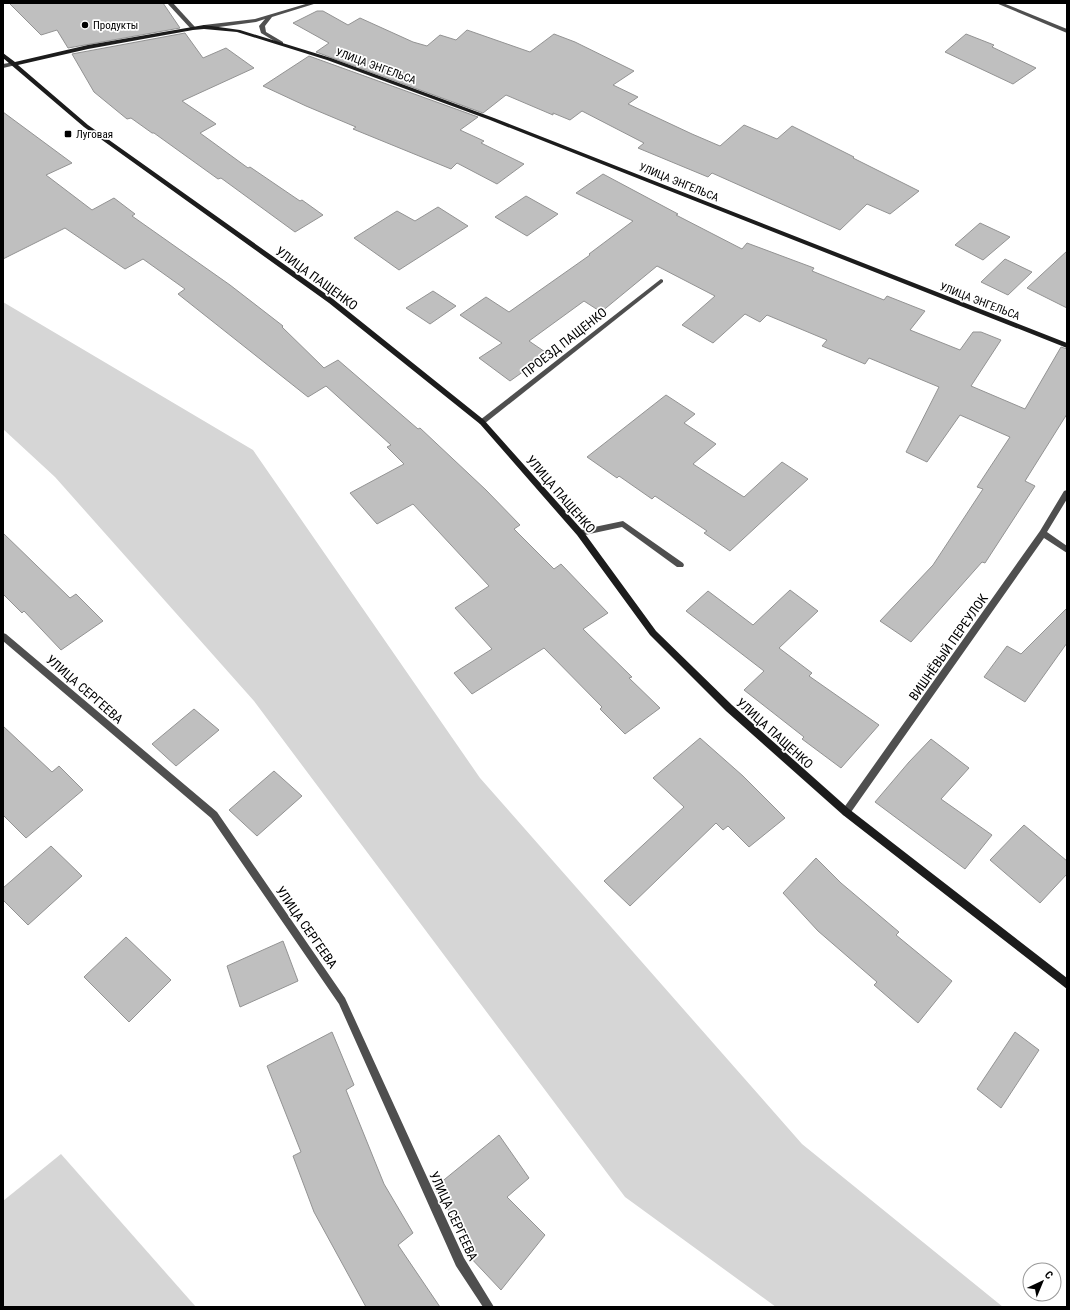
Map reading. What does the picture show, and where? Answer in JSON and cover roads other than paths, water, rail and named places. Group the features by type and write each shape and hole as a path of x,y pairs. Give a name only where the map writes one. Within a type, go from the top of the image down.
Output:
{"street":[{"path":"170,3 193,28"},
{"path":"204,27 270,17 314,3"},
{"path":"999,3 1067,30"},
{"name":"УЛИЦА ЭНГЕЛЬСА","path":"270,17 262,26 264,32 281,43"},
{"name":"УЛИЦА ЭНГЕЛЬСА","path":"14,64 88,46 193,28 204,27 238,31 330,59 492,119 1067,346"},
{"name":"УЛИЦА ПАЩЕНКО","path":"3,55 86,126 331,301 482,422 580,533 653,633 729,708 846,812 1067,984"},
{"path":"3,66 14,64"},
{"name":"ПРОЕЗД ПАЩЕНКО","path":"482,422 661,281"},
{"name":"ВИШНЁВЫЙ ПЕРЕУЛОК","path":"846,812 1043,533 1067,492"},
{"path":"580,533 623,524 680,565"},
{"path":"1043,533 1067,550"},
{"name":"УЛИЦА СЕРГЕЕВА","path":"3,636 214,815 342,1001 460,1262 489,1307"}],"place":[{"name":"Продукты","path":"85,25"},
{"name":"Луговая","path":"68,134"}]}
